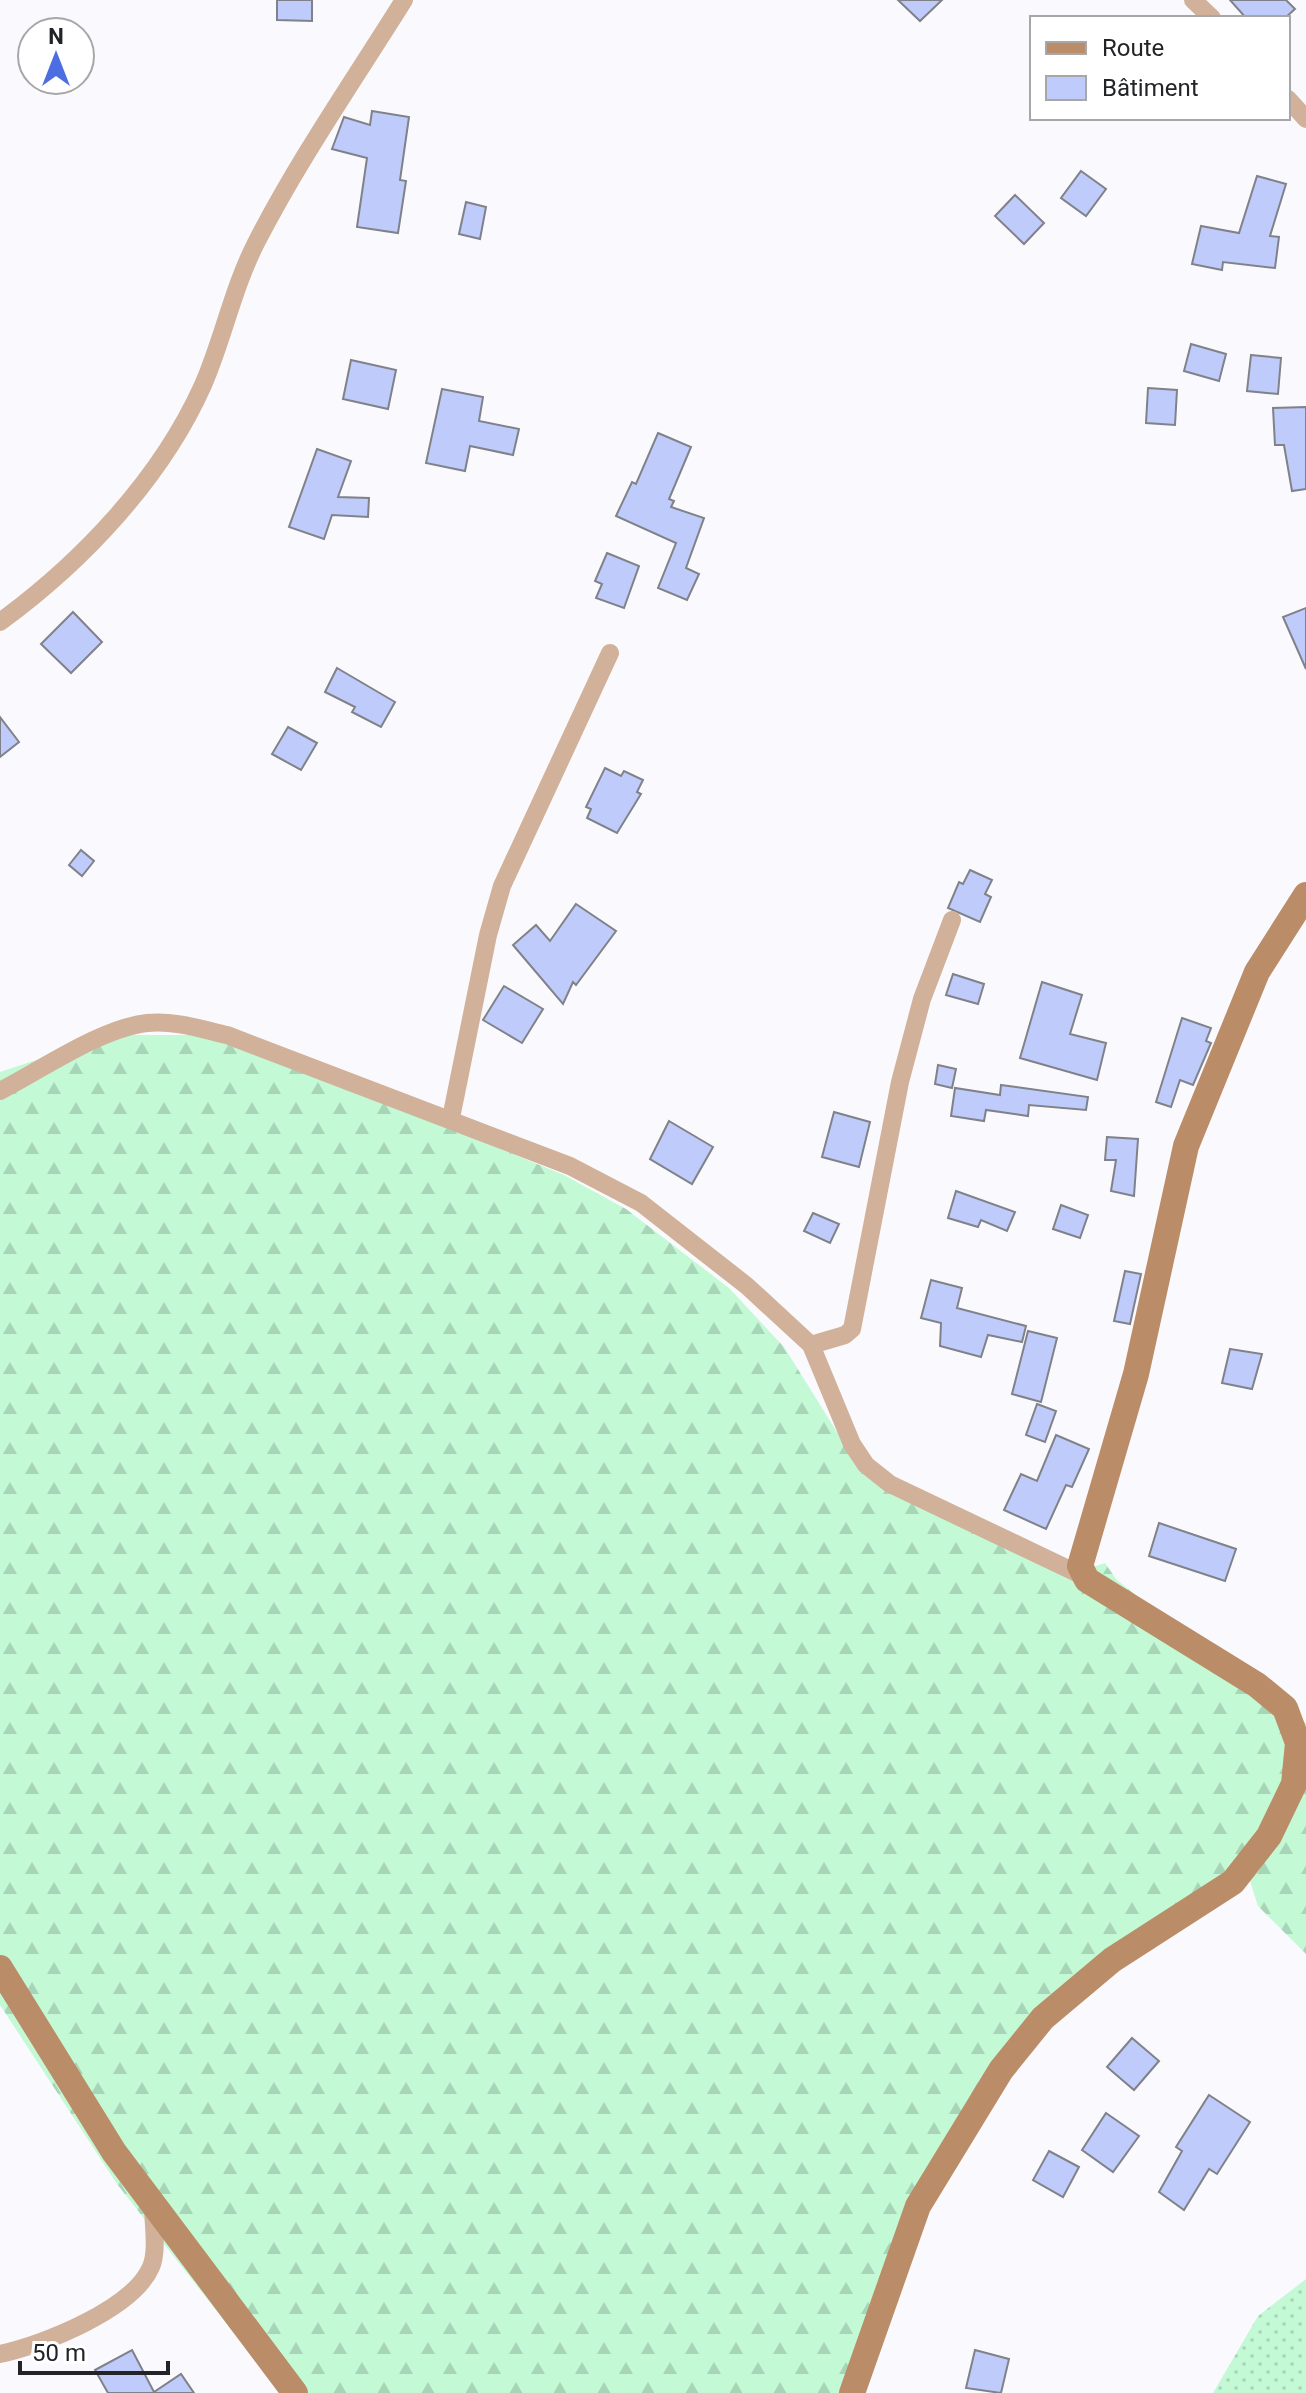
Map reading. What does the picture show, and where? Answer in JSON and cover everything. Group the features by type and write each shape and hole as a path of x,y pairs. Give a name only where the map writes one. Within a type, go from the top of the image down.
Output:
{"street":[{"path":"0,622 44,589 129,501 171,442 203,386 255,246 404,0"},
{"path":"1193,0 1210,16"},
{"path":"1290,101 1306,119"},
{"path":"451,1118 488,935 502,886 610,653"},
{"path":"1083,1576 1080,1566 1136,1374 1186,1146 1257,972 1306,895"},
{"path":"811,1345 845,1335 852,1329 900,1082 922,999 952,920"},
{"path":"0,1091 123,1029 146,1023 173,1023 227,1035 570,1166 641,1203 737,1277 811,1345 846,1431 866,1465 890,1484 1083,1576 1135,1612 1257,1685 1285,1708 1298,1743 1294,1784 1269,1836 1233,1882 1112,1960 1043,2018 1001,2070 918,2206 852,2393"},
{"path":"2,1981 114,2152 295,2393"},
{"path":"0,2354 84,2322 122,2302 136,2289 152,2265 153,2206"}],"green space":[{"path":"111,1035 222,1035 564,1175 626,1209 729,1288 784,1347 847,1448 891,1476 1087,1569 1105,1563 1116,1579 1133,1593 1306,1723 1306,1954 1258,1906 1244,1863 1067,1986 931,2185 858,2393 281,2393 117,2184 0,2005 0,1072"},
{"path":"1306,2279 1306,2393 1213,2393 1258,2316"}],"building":[{"path":"277,0 312,0 312,21 277,20"},
{"path":"898,0 942,0 920,21"},
{"path":"1230,0 1286,0 1295,9 1287,16 1244,16"},
{"path":"372,111 409,117 400,180 406,181 398,233 357,227 367,158 332,149 344,117 370,125"},
{"path":"1081,171 1106,189 1086,216 1061,198"},
{"path":"1257,176 1286,184 1270,236 1279,237 1275,268 1223,262 1222,270 1192,264 1201,226 1239,233"},
{"path":"1015,195 1044,223 1024,244 995,216"},
{"path":"466,202 486,207 480,239 459,234"},
{"path":"1191,344 1226,354 1219,381 1184,371"},
{"path":"1251,355 1281,358 1278,394 1247,391"},
{"path":"351,360 396,370 388,409 343,399"},
{"path":"1148,388 1177,390 1175,425 1146,423"},
{"path":"442,389 483,397 479,421 519,429 513,455 470,446 465,471 426,463"},
{"path":"1306,407 1306,489 1292,491 1284,445 1275,445 1273,408"},
{"path":"658,433 691,447 669,499 674,501 671,507 704,518 686,568 699,574 687,600 658,588 676,543 616,516 632,482 636,484"},
{"path":"317,449 351,461 338,497 369,498 368,517 332,515 324,539 289,527"},
{"path":"607,553 639,566 624,608 596,598 602,584 595,581"},
{"path":"1306,608 1306,669 1283,617"},
{"path":"73,612 102,642 71,673 41,644"},
{"path":"337,668 395,702 381,727 352,712 355,707 325,692"},
{"path":"0,717 19,742 0,757"},
{"path":"288,727 317,743 301,770 272,754"},
{"path":"605,768 621,776 624,771 643,780 637,792 641,794 617,833 587,818 591,809 586,807"},
{"path":"81,850 94,861 82,876 69,865"},
{"path":"970,870 992,880 985,894 991,897 980,922 948,908 959,882 963,884"},
{"path":"576,904 616,931 576,985 573,982 563,1004 513,945 536,925 550,941"},
{"path":"953,974 984,984 978,1004 946,995"},
{"path":"1042,982 1082,995 1070,1034 1106,1043 1097,1080 1020,1058"},
{"path":"504,986 543,1009 522,1043 483,1020"},
{"path":"1182,1018 1211,1028 1206,1041 1211,1043 1193,1085 1180,1080 1171,1107 1156,1102"},
{"path":"938,1065 956,1069 952,1088 935,1084"},
{"path":"1001,1085 1088,1097 1086,1110 1029,1105 1028,1116 986,1110 984,1121 951,1116 955,1088 1000,1095"},
{"path":"834,1112 870,1122 859,1167 822,1157"},
{"path":"669,1121 713,1147 692,1184 650,1159"},
{"path":"1107,1137 1138,1139 1134,1196 1111,1191 1116,1160 1105,1160"},
{"path":"956,1191 1015,1212 1007,1231 981,1220 978,1227 948,1218"},
{"path":"1061,1205 1088,1215 1080,1238 1053,1229"},
{"path":"813,1213 839,1224 830,1243 804,1231"},
{"path":"1125,1271 1141,1274 1130,1324 1114,1321"},
{"path":"931,1280 962,1288 957,1308 1026,1326 1022,1342 988,1335 981,1357 940,1346 941,1323 921,1318"},
{"path":"1028,1331 1057,1338 1041,1402 1012,1394"},
{"path":"1230,1349 1262,1354 1252,1389 1222,1383"},
{"path":"1037,1404 1056,1411 1045,1442 1026,1435"},
{"path":"1056,1435 1089,1449 1072,1487 1066,1485 1046,1529 1004,1510 1021,1474 1037,1481"},
{"path":"1159,1523 1236,1549 1225,1581 1149,1556"},
{"path":"1132,2038 1159,2061 1134,2090 1107,2067"},
{"path":"1209,2095 1250,2122 1217,2174 1209,2169 1184,2210 1159,2192 1182,2151 1176,2147"},
{"path":"1106,2113 1139,2136 1113,2172 1082,2150"},
{"path":"1049,2151 1079,2167 1063,2197 1033,2180"},
{"path":"132,2350 154,2392 181,2374 194,2393 108,2393 95,2370"},
{"path":"975,2350 1009,2359 1001,2393 966,2388"}]}
